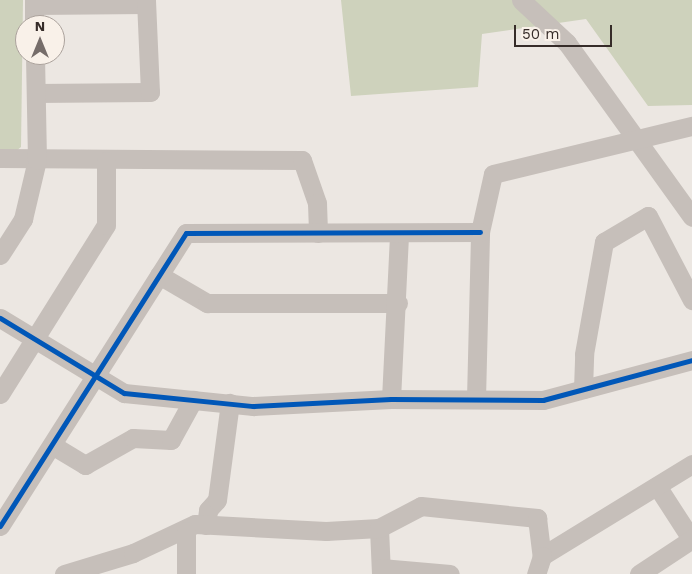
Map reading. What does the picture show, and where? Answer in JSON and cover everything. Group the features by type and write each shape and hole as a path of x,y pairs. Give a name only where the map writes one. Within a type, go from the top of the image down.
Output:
{"street":[{"path":"521,0 567,44 639,138 692,217"},
{"path":"34,15 34,2 146,2 150,92 36,94"},
{"path":"0,255 23,218 37,160 35,65"},
{"path":"476,399 480,232 493,174 692,126"},
{"path":"0,158 106,162 302,160 317,203 318,233"},
{"path":"0,394 106,225 106,162"},
{"path":"583,389 584,354 604,242 648,216 692,300"},
{"path":"0,526 186,233 480,232"},
{"path":"392,399 398,303 399,233"},
{"path":"159,275 207,303 398,303"},
{"path":"0,318 124,393 230,403 392,399 543,400 692,360"},
{"path":"52,445 85,465 133,438 171,440 193,400"},
{"path":"206,525 208,510 217,500 230,403"},
{"path":"542,556 692,464"},
{"path":"639,574 692,539 657,486"},
{"path":"64,574 186,530 195,524 326,531 379,528 421,506 537,518 542,556 536,574"},
{"path":"379,528 381,571 450,574"},
{"path":"186,530 186,574"}],"green space":[{"path":"0,0 23,0 23,15 15,15 15,65 22,65 21,147 16,151 0,151"},
{"path":"341,0 692,0 692,105 648,106 586,19 482,34 478,87 351,96"}],"cycle path":[{"path":"0,526 186,233 480,232"},
{"path":"0,318 124,393 253,406 391,399 543,400 692,360"}]}
